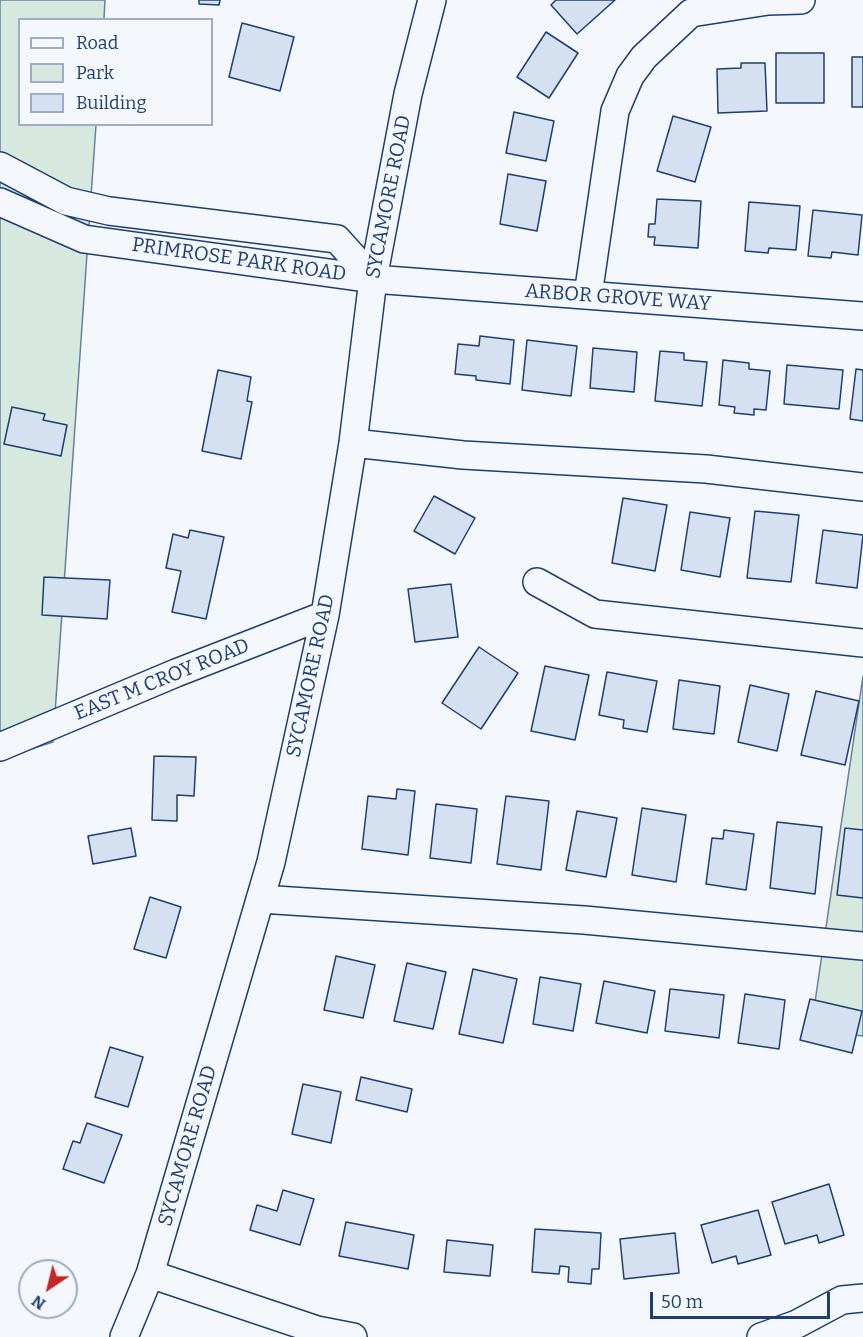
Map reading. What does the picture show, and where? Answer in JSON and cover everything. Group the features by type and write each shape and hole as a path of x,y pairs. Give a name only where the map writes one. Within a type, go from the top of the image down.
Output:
{"street":[{"name":"SYCAMORE ROAD","path":"124,1337 150,1274 271,862 325,615 353,443 372,279 408,94 432,0"},
{"path":"588,295 615,111 630,75 644,57 691,13 768,1 801,0"},
{"name":"PRIMROSE PARK ROAD","path":"10,172 66,201 109,212 337,239 372,279"},
{"path":"2,204 10,172"},
{"name":"PRIMROSE PARK ROAD","path":"2,204 84,239 372,279"},
{"path":"246,261 249,228"},
{"name":"ARBOR GROVE WAY","path":"372,279 863,316"},
{"path":"353,443 463,455 706,469 863,487"},
{"path":"537,582 595,614 863,643"},
{"name":"EAST M CROY ROAD","path":"0,747 176,673 325,615"},
{"path":"260,899 584,920 863,946"},
{"path":"150,1274 317,1330 353,1337"},
{"path":"760,1337 797,1324 842,1300 863,1298"}],"green space":[{"path":"0,0 105,0 104,18 18,18 18,126 96,126 53,742 0,759"},
{"path":"863,676 863,1036 811,1029"}],"building":[{"path":"199,0 220,0 219,5 199,4"},
{"path":"556,0 615,0 577,34 551,5"},
{"path":"242,23 294,37 280,91 229,77"},
{"path":"546,32 578,53 549,98 517,77"},
{"path":"776,53 824,53 824,103 776,103"},
{"path":"852,57 863,57 863,107 852,107"},
{"path":"741,63 765,63 767,111 718,113 717,69 741,68"},
{"path":"514,112 554,121 546,161 506,153"},
{"path":"673,116 711,127 695,182 657,171"},
{"path":"508,174 546,181 537,231 500,224"},
{"path":"657,199 701,201 698,248 654,245 655,237 648,237 649,224 655,224"},
{"path":"749,202 800,206 796,250 769,248 768,253 745,251"},
{"path":"813,210 862,215 858,255 832,252 831,258 808,256"},
{"path":"480,336 514,340 510,384 476,380 476,376 455,374 458,344 479,346"},
{"path":"527,340 577,346 571,396 522,390"},
{"path":"593,348 637,352 634,392 590,388"},
{"path":"660,351 684,353 684,360 707,362 702,406 655,401"},
{"path":"723,360 749,363 749,369 770,371 766,410 754,409 754,415 734,413 735,407 719,405"},
{"path":"787,365 843,370 839,409 784,404"},
{"path":"856,369 863,370 863,421 850,419"},
{"path":"218,370 251,377 247,401 252,402 241,459 202,451"},
{"path":"12,407 45,414 43,420 67,425 61,456 4,444"},
{"path":"434,496 475,518 455,554 414,531"},
{"path":"623,498 667,505 655,571 612,563"},
{"path":"755,511 799,515 791,582 747,578"},
{"path":"690,512 730,518 720,577 681,570"},
{"path":"190,530 224,537 206,619 172,612 181,571 166,568 173,534 188,538"},
{"path":"823,530 863,535 857,588 816,583"},
{"path":"44,577 110,580 107,619 42,615"},
{"path":"451,584 458,637 415,642 408,589"},
{"path":"479,647 518,673 481,729 442,703"},
{"path":"545,666 589,675 575,740 531,731"},
{"path":"607,672 657,681 647,732 623,728 624,720 599,715"},
{"path":"679,680 720,686 714,734 673,729"},
{"path":"750,685 789,694 777,751 738,742"},
{"path":"816,691 859,701 845,765 801,755"},
{"path":"154,756 196,757 194,796 177,795 177,821 152,820"},
{"path":"397,789 415,791 408,855 362,849 368,796 396,799"},
{"path":"506,796 549,801 541,870 497,864"},
{"path":"436,804 477,809 471,863 430,858"},
{"path":"642,808 686,815 676,882 632,875"},
{"path":"577,811 617,818 606,877 566,870"},
{"path":"777,822 822,827 815,894 770,888"},
{"path":"131,828 136,856 93,864 88,836"},
{"path":"845,828 863,830 863,898 837,895"},
{"path":"724,830 754,834 746,890 706,884 712,838 723,839"},
{"path":"150,897 181,907 166,958 134,949"},
{"path":"336,956 375,965 363,1018 324,1010"},
{"path":"407,963 446,972 433,1029 394,1021"},
{"path":"473,969 517,979 503,1043 459,1034"},
{"path":"540,977 581,984 573,1031 533,1024"},
{"path":"604,981 655,991 647,1033 596,1023"},
{"path":"670,989 724,995 719,1038 665,1031"},
{"path":"745,994 785,1000 779,1049 738,1043"},
{"path":"810,999 862,1011 852,1053 800,1040"},
{"path":"110,1047 143,1057 128,1107 95,1097"},
{"path":"361,1077 412,1089 407,1112 356,1100"},
{"path":"303,1084 341,1092 331,1143 292,1134"},
{"path":"87,1123 122,1135 104,1183 63,1169 73,1141 80,1143"},
{"path":"829,1184 844,1235 819,1243 817,1235 785,1244 772,1202"},
{"path":"283,1190 314,1199 300,1245 250,1230 257,1205 277,1211"},
{"path":"758,1210 771,1255 738,1264 736,1256 712,1263 701,1225"},
{"path":"346,1222 414,1235 408,1269 339,1256"},
{"path":"535,1229 601,1233 599,1269 592,1269 591,1284 568,1282 569,1267 560,1266 559,1274 532,1272"},
{"path":"675,1233 679,1273 624,1279 620,1239"},
{"path":"447,1240 493,1245 490,1276 444,1272"}]}
